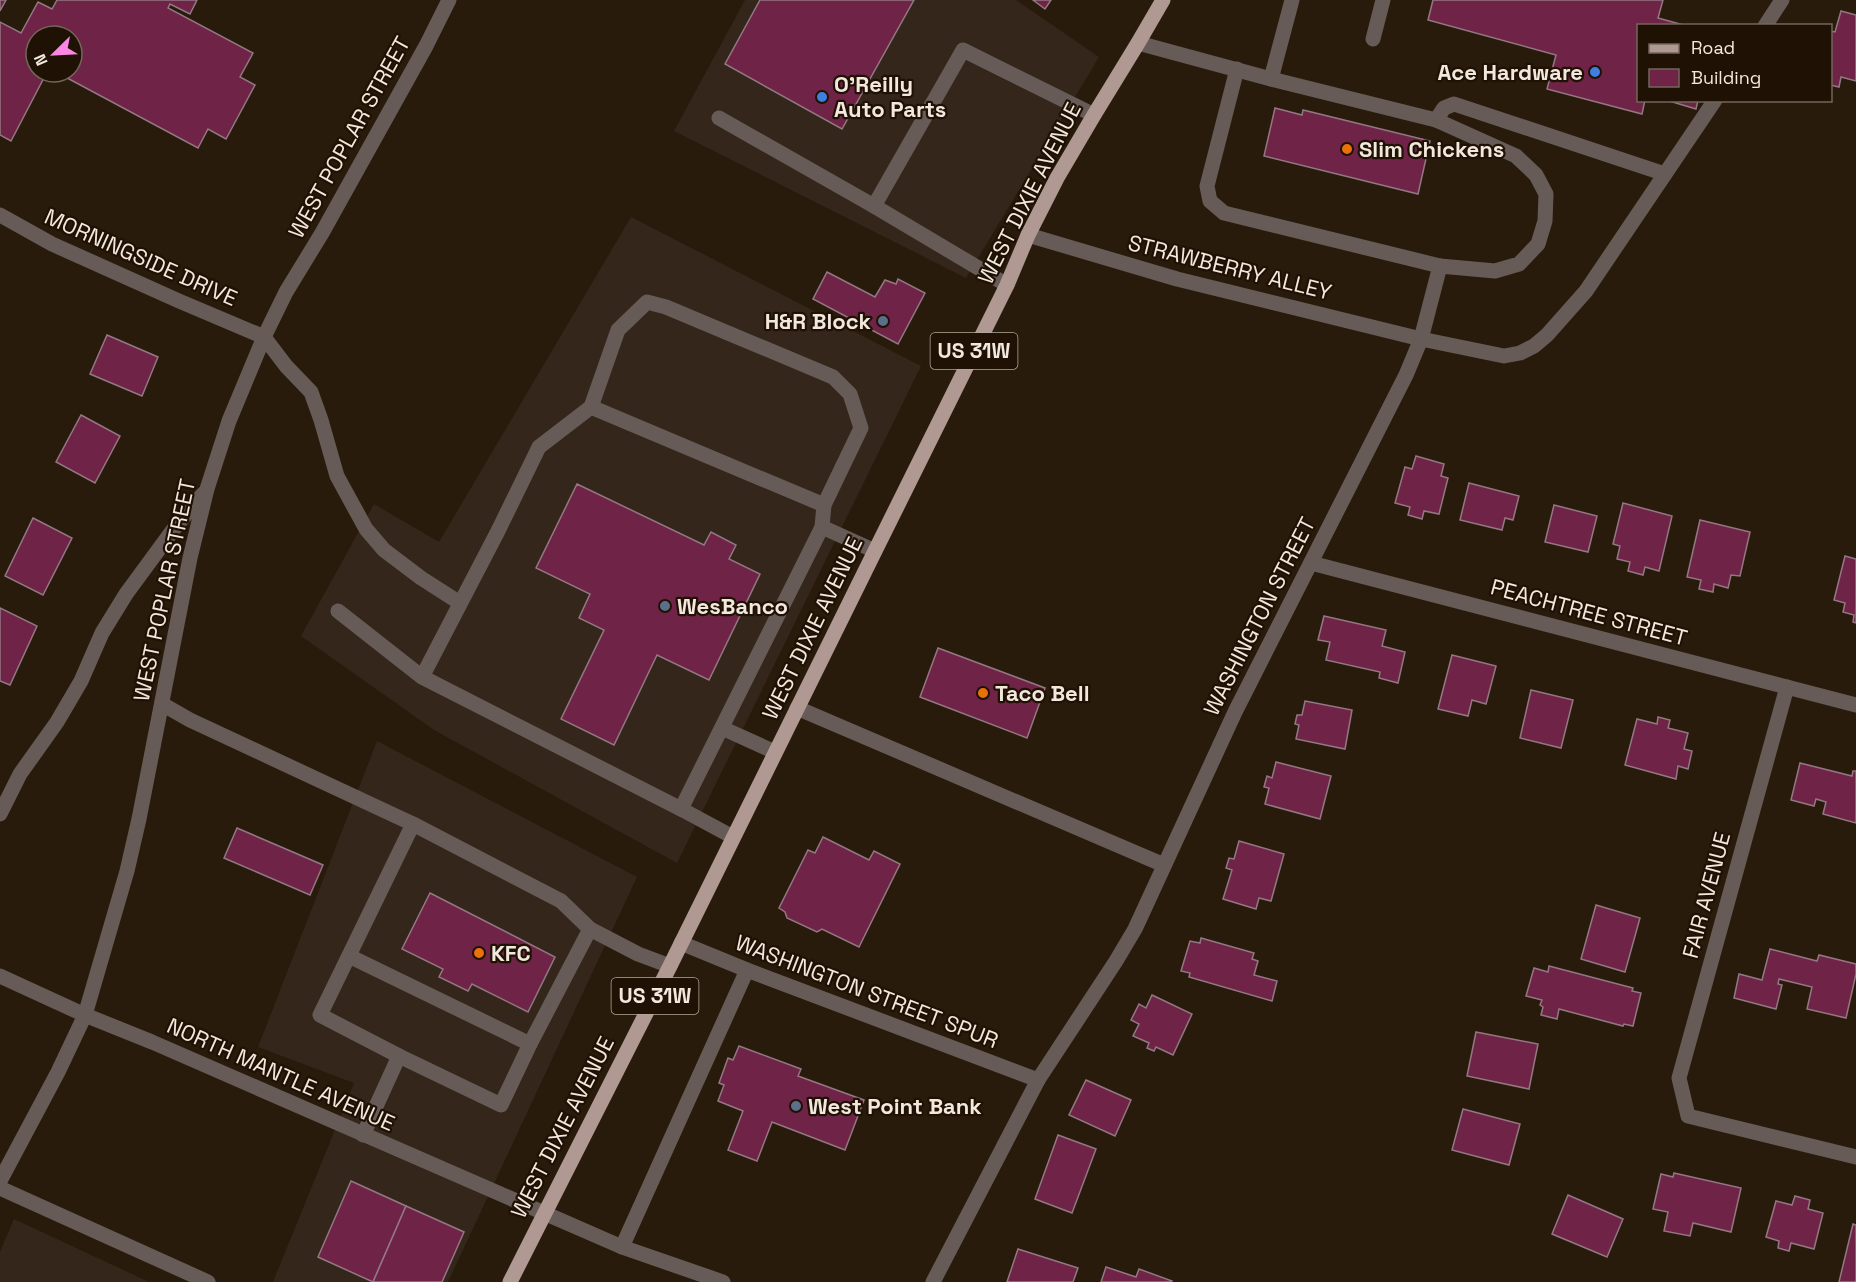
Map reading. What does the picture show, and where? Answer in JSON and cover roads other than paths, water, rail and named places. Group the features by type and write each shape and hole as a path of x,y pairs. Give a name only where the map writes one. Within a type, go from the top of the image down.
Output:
{"main road":[{"name":"WEST DIXIE AVENUE","path":"510,1282 670,966 1007,285 1028,235 1057,178 1163,0"}],"street":[{"name":"WEST POPLAR STREET","path":"0,1181 58,1072 85,1015 128,871 190,558 207,489 229,421 264,337 286,292 322,233 426,46 449,0"},
{"path":"1271,79 1293,0"},
{"path":"1373,39 1383,0"},
{"path":"1766,24 1782,0"},
{"path":"1138,43 1436,120 1516,156 1536,175 1546,194 1545,221 1538,244 1519,264 1495,271 1440,266 1224,213 1210,201 1207,186 1237,69"},
{"path":"874,206 963,50 1094,115"},
{"path":"1421,339 1504,356 1520,353 1534,346 1547,335 1586,291 1714,102"},
{"path":"1436,120 1444,108 1454,104 1665,174"},
{"path":"718,118 874,206 1007,285"},
{"name":"MORNINGSIDE DRIVE","path":"0,215 52,244 179,302 264,337"},
{"name":"STRAWBERRY ALLEY","path":"1028,235 1178,279 1421,339"},
{"name":"WASHINGTON STREET","path":"933,1282 1038,1080 1135,929 1235,712 1406,375 1421,339 1440,266"},
{"path":"422,677 539,447 591,407 618,330 647,302 666,307 833,377 850,393 861,428 824,505 822,527 681,809"},
{"path":"264,337 286,366 311,392 337,476 366,529 384,550 421,578 460,603"},
{"path":"591,407 824,505"},
{"path":"0,814 20,774 57,722 81,681 102,633 173,530 207,489"},
{"path":"822,527 875,551"},
{"name":"PEACHTREE STREET","path":"1311,563 1856,705"},
{"path":"338,611 422,677 733,837"},
{"name":"FAIR AVENUE","path":"1787,687 1679,1078 1688,1116 1856,1157"},
{"path":"162,704 190,720 413,824 561,901 590,929 638,954 670,966"},
{"path":"797,708 1164,865"},
{"path":"722,728 775,752"},
{"path":"413,824 320,1015 501,1105 590,929"},
{"name":"WASHINGTON STREET SPUR","path":"681,943 1038,1080"},
{"path":"349,956 530,1044"},
{"path":"622,1246 747,970"},
{"name":"NORTH MANTLE AVENUE","path":"0,976 85,1015 622,1246 723,1282"},
{"path":"363,1135 399,1056"},
{"path":"0,1188 208,1282"}],"place":[{"name":"Ace Hardware","path":"1595,72"},
{"name":"O'Reilly Auto Parts","path":"822,97"},
{"name":"Slim Chickens","path":"1347,149"},
{"name":"H&R Block","path":"883,321"},
{"name":"WesBanco","path":"665,606"},
{"name":"Taco Bell","path":"983,693"},
{"name":"KFC","path":"479,953"},
{"name":"West Point Bank","path":"796,1106"}]}
